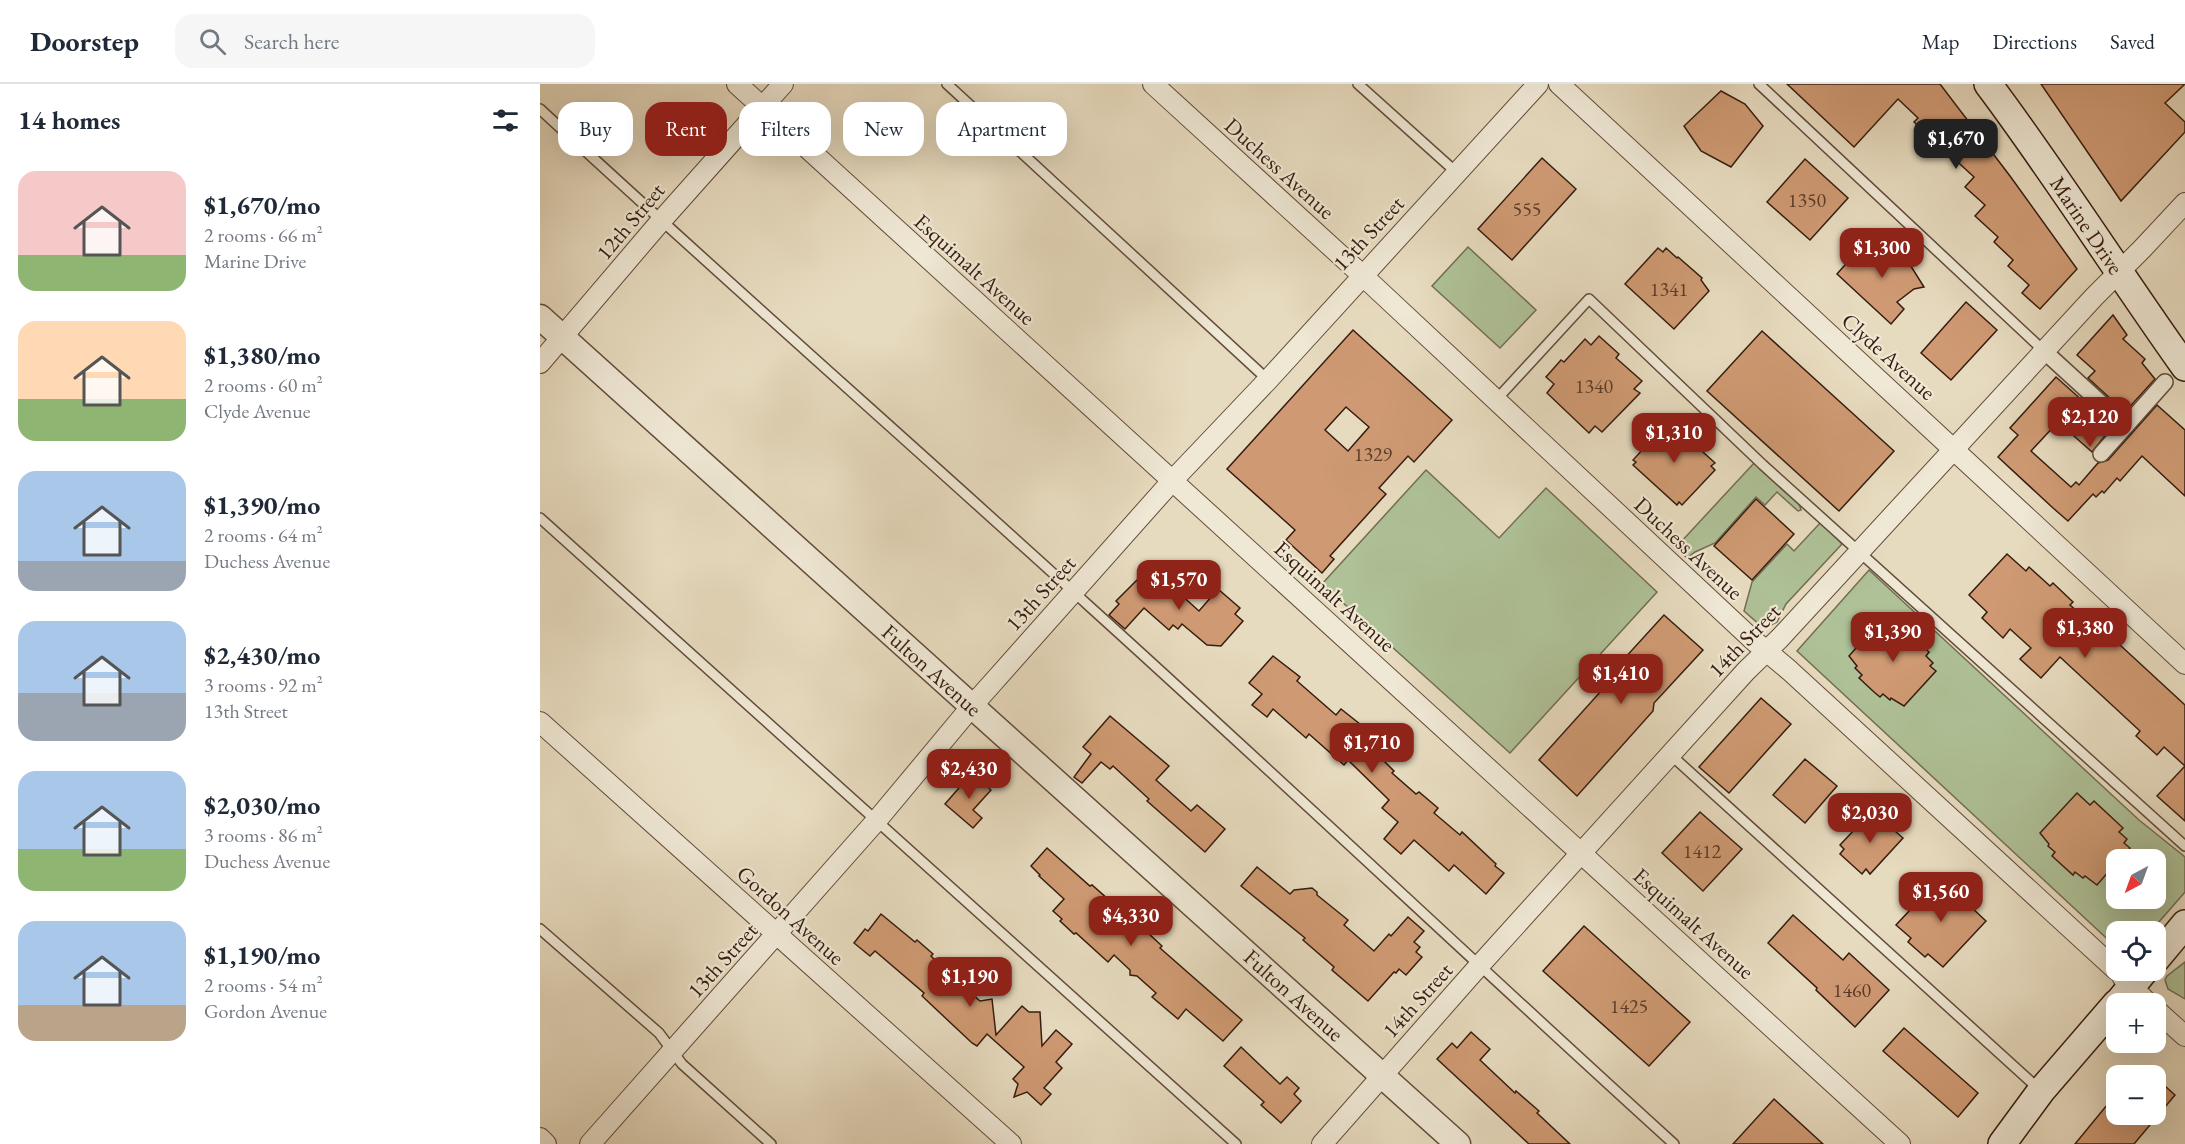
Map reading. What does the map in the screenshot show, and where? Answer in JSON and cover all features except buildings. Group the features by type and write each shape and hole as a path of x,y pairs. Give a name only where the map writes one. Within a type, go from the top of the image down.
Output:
{"main road":[{"name":"Marine Drive","path":"1988,84 2036,147 2118,272 2175,375"},
{"path":"2166,947 2185,924"},
{"path":"2002,1144 2041,1091 2127,987"}],"street":[{"name":"Esquimalt Avenue","path":"737,84 757,102"},
{"name":"12th Street","path":"767,102 783,84"},
{"name":"Duchess Avenue","path":"1153,84 1362,275 2127,987"},
{"name":"13th Street","path":"590,1144 877,820 972,706 1172,481 1268,380 1538,84"},
{"name":"Clyde Avenue","path":"1559,84 1988,484 2026,516 2185,664"},
{"name":"12th Street","path":"540,363 739,133"},
{"name":"Esquimalt Avenue","path":"816,156 1900,1144"},
{"name":"14th Street","path":"1322,1144 1478,967 1746,672 2044,351 2185,203"},
{"name":"Fulton Avenue","path":"540,316 1458,1144"},
{"path":"2044,351 2126,426"},
{"path":"2101,454 2175,375"},
{"name":"Gordon Avenue","path":"540,722 1011,1144"},
{"path":"2166,1019 2185,1036"},
{"path":"540,1138 546,1144"}],"lane":[{"path":"947,84 1268,380"},
{"path":"1358,84 1457,173"},
{"path":"1759,84 2044,351"},
{"path":"540,109 661,221 1074,592 1478,967 1674,1144"},
{"path":"1496,400 1589,299 1764,465 2185,846"},
{"path":"540,518 1236,1144"},
{"path":"1671,755 2041,1091"},
{"path":"540,929 659,1033 682,1064 771,1144"}],"green space":[{"path":"1468,247 1536,310 1500,348 1432,286"},
{"path":"1755,462 1799,503 1801,510 1798,511 1777,492 1765,505 1756,497 1715,543 1687,558 1679,550 1679,544"},
{"path":"1426,470 1499,538 1546,488 1657,592 1510,753 1322,584"},
{"path":"1821,522 1842,544 1786,604 1777,622 1767,627 1761,626 1744,611 1752,582 1787,544 1794,551"},
{"path":"1869,570 2139,820 2185,857 2185,892 2160,921 2106,921 2106,938 1797,651"},
{"path":"2185,962 2185,999 2168,989 2165,981 2167,976"}]}
